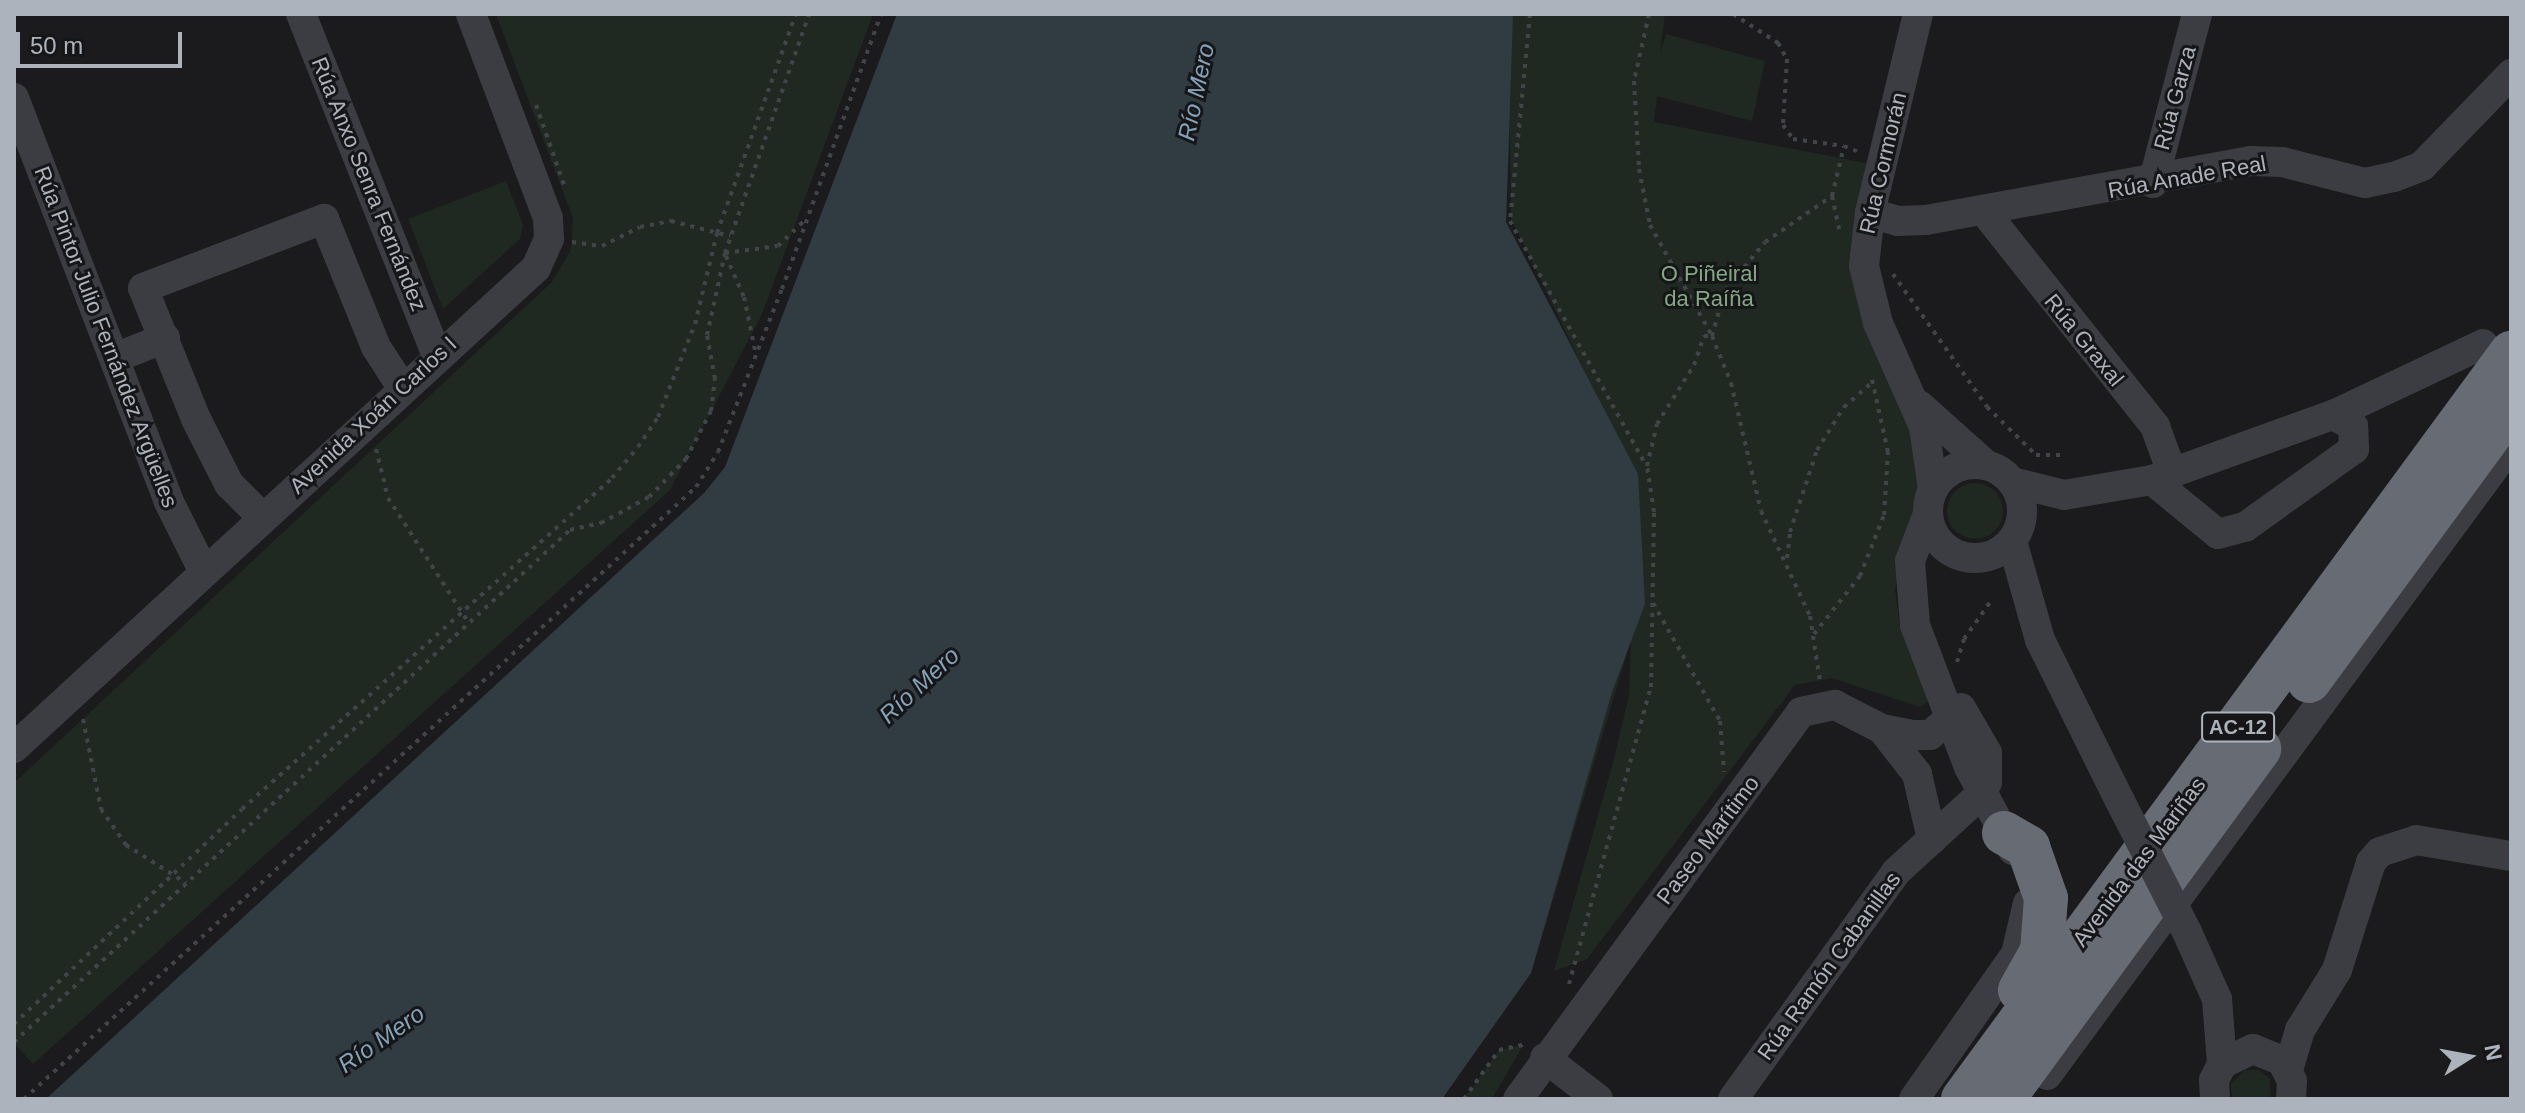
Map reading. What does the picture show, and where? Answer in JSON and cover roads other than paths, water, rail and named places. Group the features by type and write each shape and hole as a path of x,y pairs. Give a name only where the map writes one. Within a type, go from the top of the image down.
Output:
{"highway":[{"name":"Avenida das Mariñas","path":"1963,1099 2502,339"},
{"name":"Avenida das Mariñas","path":"2029,1095 2511,406"},
{"path":"1941,1099 2042,951 2043,880 2028,847 2004,833"}],"street":[{"name":"Rúa Anxo Senra Fernández","path":"301,14 436,354"},
{"name":"Avenida Xoán Carlos I","path":"14,748 359,430 401,386 536,268 549,239 548,218 471,14"},
{"name":"Rúa Cormorán","path":"1918,14 1867,228 1864,266 1878,323 1916,401 1928,442 1930,501"},
{"name":"Rúa Garza","path":"2153,183 2197,14"},
{"name":"Rúa Anade Real","path":"1867,228 2153,183 2251,161 2282,162 2365,183 2394,177 2434,155 2511,74"},
{"name":"Rúa Pintor Julio Fernández Argüelles","path":"14,98 168,500 204,572"},
{"name":"Rúa Graxal","path":"1984,211 2155,426 2162,476"},
{"path":"263,518 229,484 143,288 324,219 376,347 401,386"},
{"path":"115,358 165,338"},
{"path":"1914,1099 2012,962 2026,929 2026,883 2004,833 1981,794 1927,656 1913,609 1910,561 1930,501 1961,465 1986,465 2012,482 2045,492 2088,493 2162,476 2333,415 2502,339"},
{"name":"Rúa Cormorán","path":"1916,401 1986,465"},
{"path":"2162,476 2218,534 2245,527 2354,449 2353,426 2333,415"},
{"path":"2029,1095 2511,445"},
{"path":"2012,482 2021,503 2016,533 2040,640 2209,979 2222,1025 2211,1085"},
{"path":"1913,609 1926,576 1967,556 1996,553 2016,533 2088,493"},
{"path":"1930,501 1936,538 1967,556 2040,640"},
{"path":"1927,656 1987,753 1987,782 1981,794"},
{"name":"Paseo Marítimo","path":"1518,1099 1545,1058 1801,712 1835,705 1882,729 1930,735 1950,718"},
{"path":"1882,729 1917,774 1932,839 1956,832 2004,833"},
{"name":"Rúa Ramón Cabanillas","path":"1733,1099 1896,872 1981,794"},
{"path":"2290,1085 2311,1012 2337,970 2371,862 2380,852 2416,840 2511,856"},
{"path":"2209,979 2290,1085"},
{"path":"2211,1085 2311,1012"},
{"path":"1545,1058 1598,1099"}],"water":[{"name":"Río Mero","path":"897,14 1513,14 1506,222 1638,474 1645,604 1612,692 1531,973 1442,1099 46,1099 704,493 725,467"}],"park label":[{"name":"O Piñeiral da Raíña","path":"1709,286"}]}
